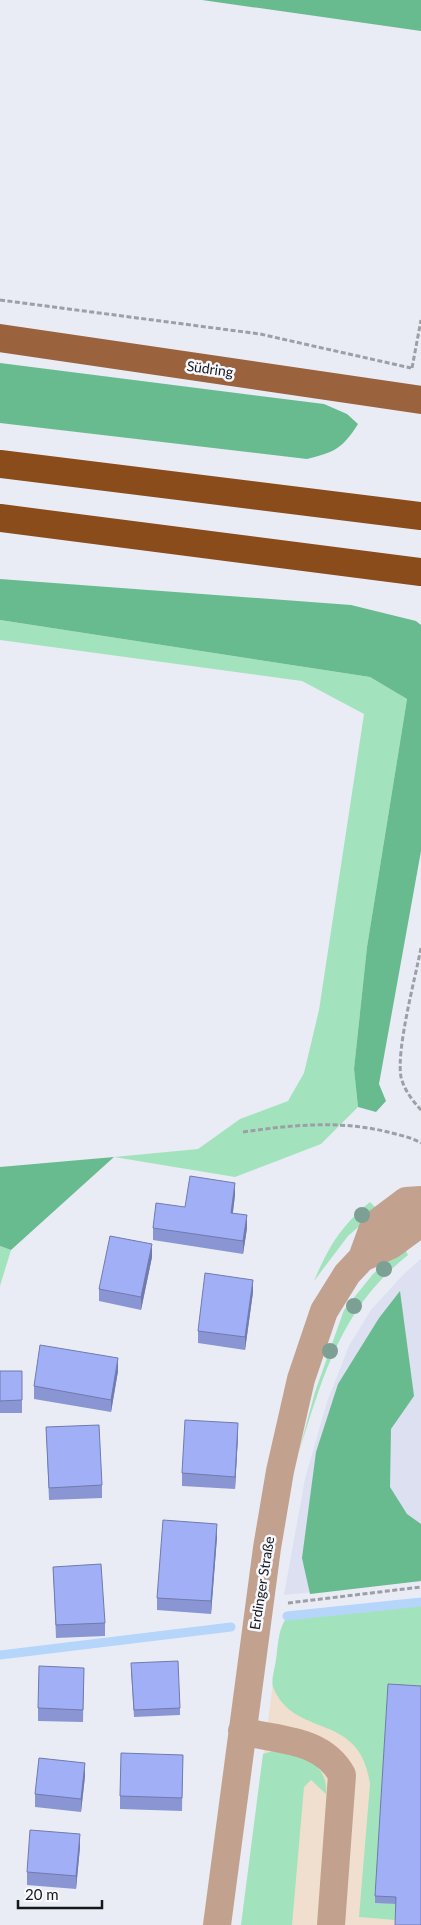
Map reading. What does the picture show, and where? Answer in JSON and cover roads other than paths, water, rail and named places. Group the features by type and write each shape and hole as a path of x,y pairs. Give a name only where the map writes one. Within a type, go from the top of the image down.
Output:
{"highway":[{"path":"0,464 421,516"},
{"path":"0,518 421,572"}],"main road":[{"name":"Südring","path":"0,338 421,400"}],"street":[{"name":"Erdinger Straße","path":"217,1925 267,1548 280,1471 302,1379 324,1312 347,1274 362,1258 374,1225 406,1201 421,1200"},
{"name":"Erdinger Straße","path":"362,1258 391,1246 421,1223"},
{"path":"242,1731 304,1744 320,1750 332,1760 342,1775 331,1925"}],"waterway":[{"path":"287,1616 421,1602"},
{"path":"0,1655 231,1627"}]}
